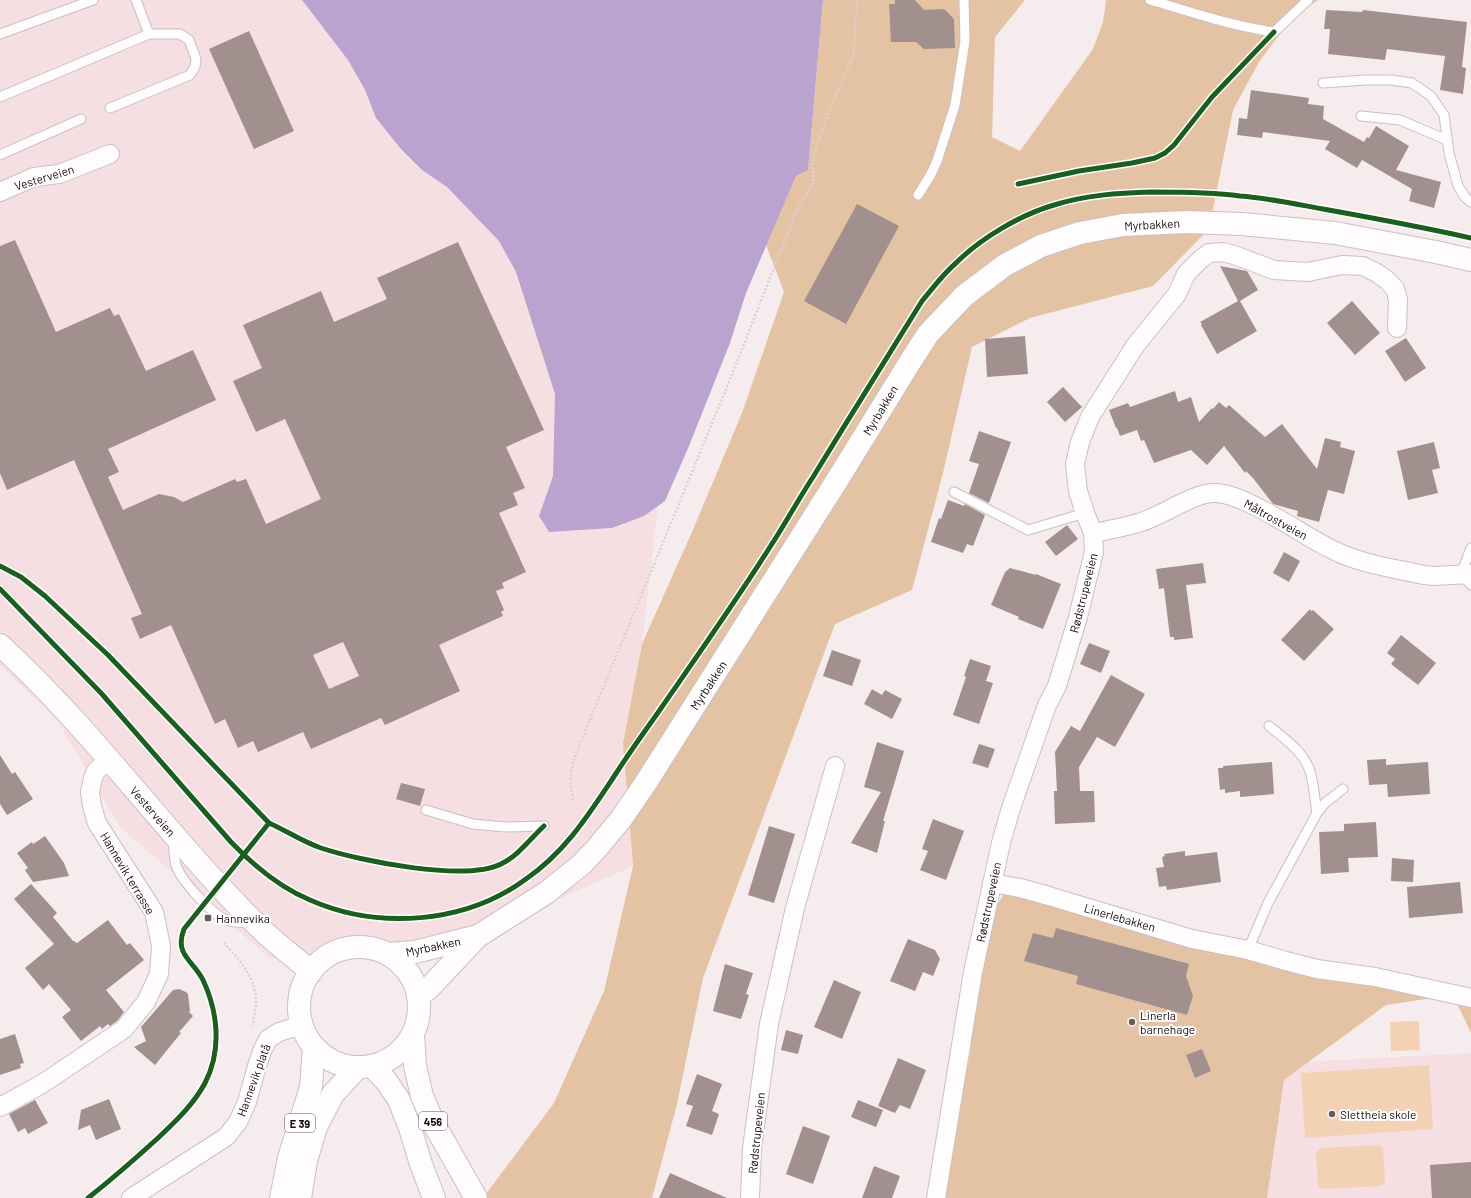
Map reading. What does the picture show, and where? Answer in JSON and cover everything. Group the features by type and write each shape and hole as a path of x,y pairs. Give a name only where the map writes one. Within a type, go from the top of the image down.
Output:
{"main road":[{"name":"Myrbakken","path":"418,996 429,988 478,936 534,902 582,864 621,819 741,633 928,334 964,296 1005,265 1041,246 1080,233 1123,225 1187,222 1248,225 1335,233 1471,260"},
{"name":"Vesterveien","path":"0,646 26,669 65,709 171,831 255,923 311,972"},
{"name":"Myrbakken","path":"387,954 415,952 478,936"},
{"path":"354,947 371,948 387,954 401,964 411,977 418,996 419,1016 413,1035 406,1046 385,1062 364,1067 341,1065 326,1058 314,1047 307,1037 302,1025 299,1007 302,988 311,972 323,959 338,951 354,947"},
{"name":"456","path":"413,1035 415,1066 422,1096 434,1124 476,1198"},
{"name":"E 39","path":"281,1198 289,1158 311,1087 314,1047"},
{"name":"456","path":"364,1067 388,1082 399,1100 434,1198"},
{"name":"E 39","path":"300,1198 306,1161 316,1127 333,1094 364,1067"}],"street":[{"name":"Vesterveien","path":"0,192 34,177 59,174 110,154"},
{"name":"Rødstrupeveien","path":"936,1198 973,972 1000,843 1047,705 1057,686 1078,617 1094,552 1093,533 1078,491 1075,464 1080,442 1090,417 1135,346 1177,294 1186,274 1209,253 1223,252 1274,270 1308,272 1342,265 1363,266 1377,273 1388,281 1395,289 1398,299 1397,328"},
{"name":"Måltrostveien","path":"1093,533 1141,522 1205,494 1221,493 1229,494 1256,507 1331,550 1356,559 1424,575 1468,578"},
{"name":"Hannevik terrasse","path":"0,1107 42,1084 124,1029 146,1002 158,974 161,946 154,912 97,823 92,806 90,792 93,778 96,770 108,760"},
{"name":"Rødstrupeveien","path":"750,1198 752,1148 770,1024 795,908 835,766"},
{"name":"Linerlebakken","path":"992,884 1020,888 1192,939 1248,950 1317,969 1375,977 1471,998"},
{"name":"Hannevik platå","path":"131,1198 226,1137 238,1122 247,1102 260,1056 268,1039 279,1032 302,1025"}],"lane":[{"path":"0,34 93,0"},
{"path":"136,0 149,34"},
{"path":"918,195 930,176 937,161 955,105 964,40 964,0"},
{"path":"1150,0 1222,22 1274,32 1308,0"},
{"path":"0,97 149,34 180,34 189,40 196,59 195,67 190,75 110,108"},
{"path":"1323,83 1392,80 1412,83 1431,96 1444,115 1453,171 1458,186 1465,197 1471,202"},
{"path":"1361,116 1400,120 1448,140"},
{"path":"0,156 81,119"},
{"path":"954,492 1028,530 1085,513"},
{"name":"Måltrostveien","path":"1468,578 1471,548"},
{"path":"1269,726 1293,745 1307,764 1311,774 1317,813"},
{"path":"1248,950 1268,903 1317,813 1325,803 1343,789"},
{"path":"426,810 473,824 505,827 544,826"}],"path":[{"path":"572,800 570,782 573,761 730,382 796,212 813,183 813,158 828,113 854,54 855,24 858,0"},
{"path":"224,942 239,960 251,978 256,1004 252,1031"}],"shaded area":[{"path":"0,0 302,0 348,60 365,90 376,118 422,170 447,187 499,241 516,272 555,394 553,476 539,517 549,532 612,528 644,516 658,506 642,644 623,743 633,866 471,938 271,959 120,827 57,720 0,665"},
{"path":"302,0 823,0 808,170 796,176 746,293 730,343 689,446 665,501 644,516 612,528 549,532 539,516 553,476 555,394 516,272 499,241 447,187 422,170 401,149 376,118 365,90 348,60"},
{"path":"823,0 1025,0 995,37 992,137 1020,151 1093,49 1103,22 1106,0 1318,0 1291,19 1259,62 1233,110 1209,229 1153,286 1030,318 972,347 943,473 912,590 835,624 703,978 677,1104 652,1198 483,1198 554,1103 604,991 633,866 623,743 642,644 692,532 742,413 784,292 766,245 796,176 808,170"},
{"path":"1011,884 1337,971 1471,997 1471,1033 1453,995 1386,1005 1284,1080 1267,1198 943,1198 946,1173 970,1054 983,926"},
{"path":"1419,1021 1420,1050 1391,1051 1390,1022"},
{"name":"Slettheia skole","path":"1471,1053 1471,1198 1130,1198 1247,1065"},
{"path":"1429,1065 1433,1129 1305,1138 1301,1073"},
{"path":"1379,1145 1383,1148 1385,1182 1381,1186 1322,1189 1318,1186 1316,1153 1321,1148"}],"building":[{"path":"895,0 915,0 924,10 944,9 954,19 955,48 924,49 916,42 891,42 889,4 895,4"},
{"path":"1326,10 1362,12 1363,10 1467,22 1462,67 1466,68 1463,94 1440,90 1445,56 1387,49 1385,60 1328,54 1330,29 1324,29"},
{"path":"249,31 294,131 254,149 209,49"},
{"path":"1251,90 1309,98 1308,104 1324,106 1323,119 1364,142 1367,137 1369,138 1376,126 1409,146 1396,170 1441,182 1434,208 1409,201 1412,189 1362,160 1357,168 1325,149 1330,141 1263,132 1262,138 1237,135 1239,118 1247,119"},
{"path":"857,204 899,226 846,324 804,301"},
{"path":"15,240 56,332 110,308 114,316 119,314 146,371 193,350 216,400 108,449 119,472 108,477 123,510 159,494 174,497 183,502 235,479 237,482 246,479 266,524 321,499 285,419 256,432 233,381 262,368 243,325 321,291 334,322 387,299 377,278 458,242 544,430 506,447 525,488 513,493 518,505 499,513 526,572 502,583 504,588 496,591 504,610 501,612 503,616 439,645 460,691 385,725 381,718 311,749 303,732 258,752 253,741 238,748 225,719 215,724 171,625 140,639 131,618 142,614 74,460 7,490 0,473 0,246","holes":["343,642 359,676 329,689 313,655"]},
{"path":"1220,266 1247,271 1258,290 1240,301 1257,331 1217,354 1200,322 1238,301"},
{"path":"1352,301 1380,333 1355,355 1327,323"},
{"path":"1025,336 1028,374 987,377 985,339"},
{"path":"1406,338 1426,368 1405,382 1385,351"},
{"path":"1063,387 1082,407 1065,422 1047,402"},
{"path":"1175,391 1178,402 1191,397 1199,422 1219,402 1226,408 1229,405 1265,437 1282,424 1317,469 1325,438 1341,442 1340,447 1355,451 1344,494 1328,490 1319,522 1297,516 1298,511 1273,504 1253,478 1246,471 1245,473 1224,446 1207,465 1191,450 1154,463 1144,440 1141,441 1137,430 1120,436 1109,410 1128,403 1130,407"},
{"path":"979,431 1011,442 989,503 969,493 979,464 969,461"},
{"path":"1434,442 1440,468 1432,470 1438,493 1408,500 1397,451"},
{"path":"948,500 964,506 965,504 985,515 973,546 967,544 963,553 931,542 939,518 941,519"},
{"path":"1067,525 1078,539 1056,556 1045,542"},
{"path":"1284,552 1300,561 1289,582 1273,573"},
{"path":"1203,563 1206,583 1186,585 1193,638 1174,640 1174,637 1170,637 1164,588 1159,589 1156,569"},
{"path":"1010,568 1036,574 1061,584 1043,629 1018,619 1019,617 991,605 1005,572"},
{"path":"1310,609 1334,629 1304,661 1281,640"},
{"path":"1401,635 1436,663 1418,685 1391,664 1395,659 1387,653"},
{"path":"1089,643 1110,651 1101,673 1080,664"},
{"path":"832,650 861,660 852,686 823,676"},
{"path":"970,659 991,666 986,681 993,683 979,724 953,715 966,677 964,676"},
{"path":"1111,675 1145,694 1115,747 1097,737 1079,767 1080,791 1094,791 1095,822 1055,824 1054,791 1057,791 1055,752 1071,726 1080,731"},
{"path":"872,689 882,695 885,690 902,699 892,719 864,704"},
{"path":"877,742 904,751 883,821 885,821 877,853 851,843 881,792 864,787"},
{"path":"979,744 995,749 988,768 972,763"},
{"path":"0,755 12,774 15,772 33,799 7,815 0,804"},
{"path":"1386,759 1386,765 1428,762 1430,794 1388,797 1387,784 1369,785 1367,760"},
{"path":"1272,762 1274,794 1240,797 1240,791 1225,793 1225,789 1220,790 1218,768 1223,768 1223,766"},
{"path":"401,783 425,789 420,806 396,799"},
{"path":"933,819 964,831 946,880 920,870 928,851 922,849"},
{"path":"1376,822 1378,857 1348,858 1349,872 1321,874 1319,832 1344,831 1344,824"},
{"path":"769,826 795,834 774,903 748,895"},
{"path":"45,836 64,863 69,876 33,882 25,870 28,868 17,853 32,842 33,844"},
{"path":"1185,851 1185,856 1217,852 1221,882 1167,890 1166,886 1159,887 1156,868 1164,867 1162,857 1165,856 1164,854"},
{"path":"1392,858 1414,860 1413,882 1391,881"},
{"path":"1460,882 1463,913 1409,918 1407,887"},
{"path":"31,884 57,913 53,917 73,941 77,943 108,920 127,945 130,943 144,960 106,990 124,1012 117,1021 110,1026 108,1024 102,1029 100,1026 81,1041 62,1017 71,1010 49,984 43,990 25,968 54,944 14,899"},
{"path":"1056,928 1189,964 1186,976 1193,996 1187,1015 1076,984 1078,976 1024,961 1033,933 1053,938"},
{"path":"908,939 935,950 940,959 933,976 923,972 915,991 890,981"},
{"path":"725,964 753,973 746,994 749,995 741,1019 713,1011"},
{"path":"834,980 861,992 842,1039 814,1027"},
{"path":"179,989 188,994 189,1012 193,1016 179,1032 181,1033 155,1065 134,1047 146,1041 141,1027 173,990"},
{"path":"786,1030 803,1035 798,1054 781,1050"},
{"path":"15,1034 24,1063 20,1064 21,1068 0,1075 0,1039"},
{"path":"1202,1049 1211,1071 1195,1078 1186,1055"},
{"path":"898,1058 926,1070 910,1109 900,1105 895,1113 878,1106"},
{"path":"697,1074 722,1084 712,1111 719,1114 712,1135 686,1126 693,1106 686,1104"},
{"path":"109,1099 121,1129 96,1140 90,1125 78,1130 81,1110"},
{"path":"35,1100 48,1123 28,1134 25,1128 18,1132 9,1114"},
{"path":"858,1100 883,1110 876,1127 851,1117"},
{"path":"803,1126 830,1136 813,1184 786,1174"},
{"path":"1471,1162 1471,1198 1432,1198 1430,1165"},
{"path":"874,1166 900,1176 892,1198 862,1198"},
{"path":"670,1173 727,1198 659,1198"}],"cycle path":[{"path":"1018,184 1079,171 1132,163 1155,158 1165,153 1174,145 1212,97 1274,32"},
{"path":"0,589 101,693 231,842 277,882 310,900 336,910 364,916 421,918 449,913 476,905 502,894 526,879 540,869 574,833 714,631 776,538 922,301 951,267 989,236 1015,221 1041,209 1078,199 1127,193 1196,192 1271,200 1471,238"},
{"path":"0,566 21,577 45,596 108,655 269,823 184,929 181,945 183,951 203,980 215,1018 216,1044 214,1057 205,1083 201,1091 190,1105 171,1126 106,1184 88,1198"},
{"path":"269,823 314,846 361,859 412,868 463,871 485,869 507,861 519,852 544,826"}],"place":[{"name":"Hannevika","path":"208,918"},
{"name":"Linerla barnehage","path":"1132,1022"},
{"name":"Slettheia skole","path":"1332,1114"}]}
